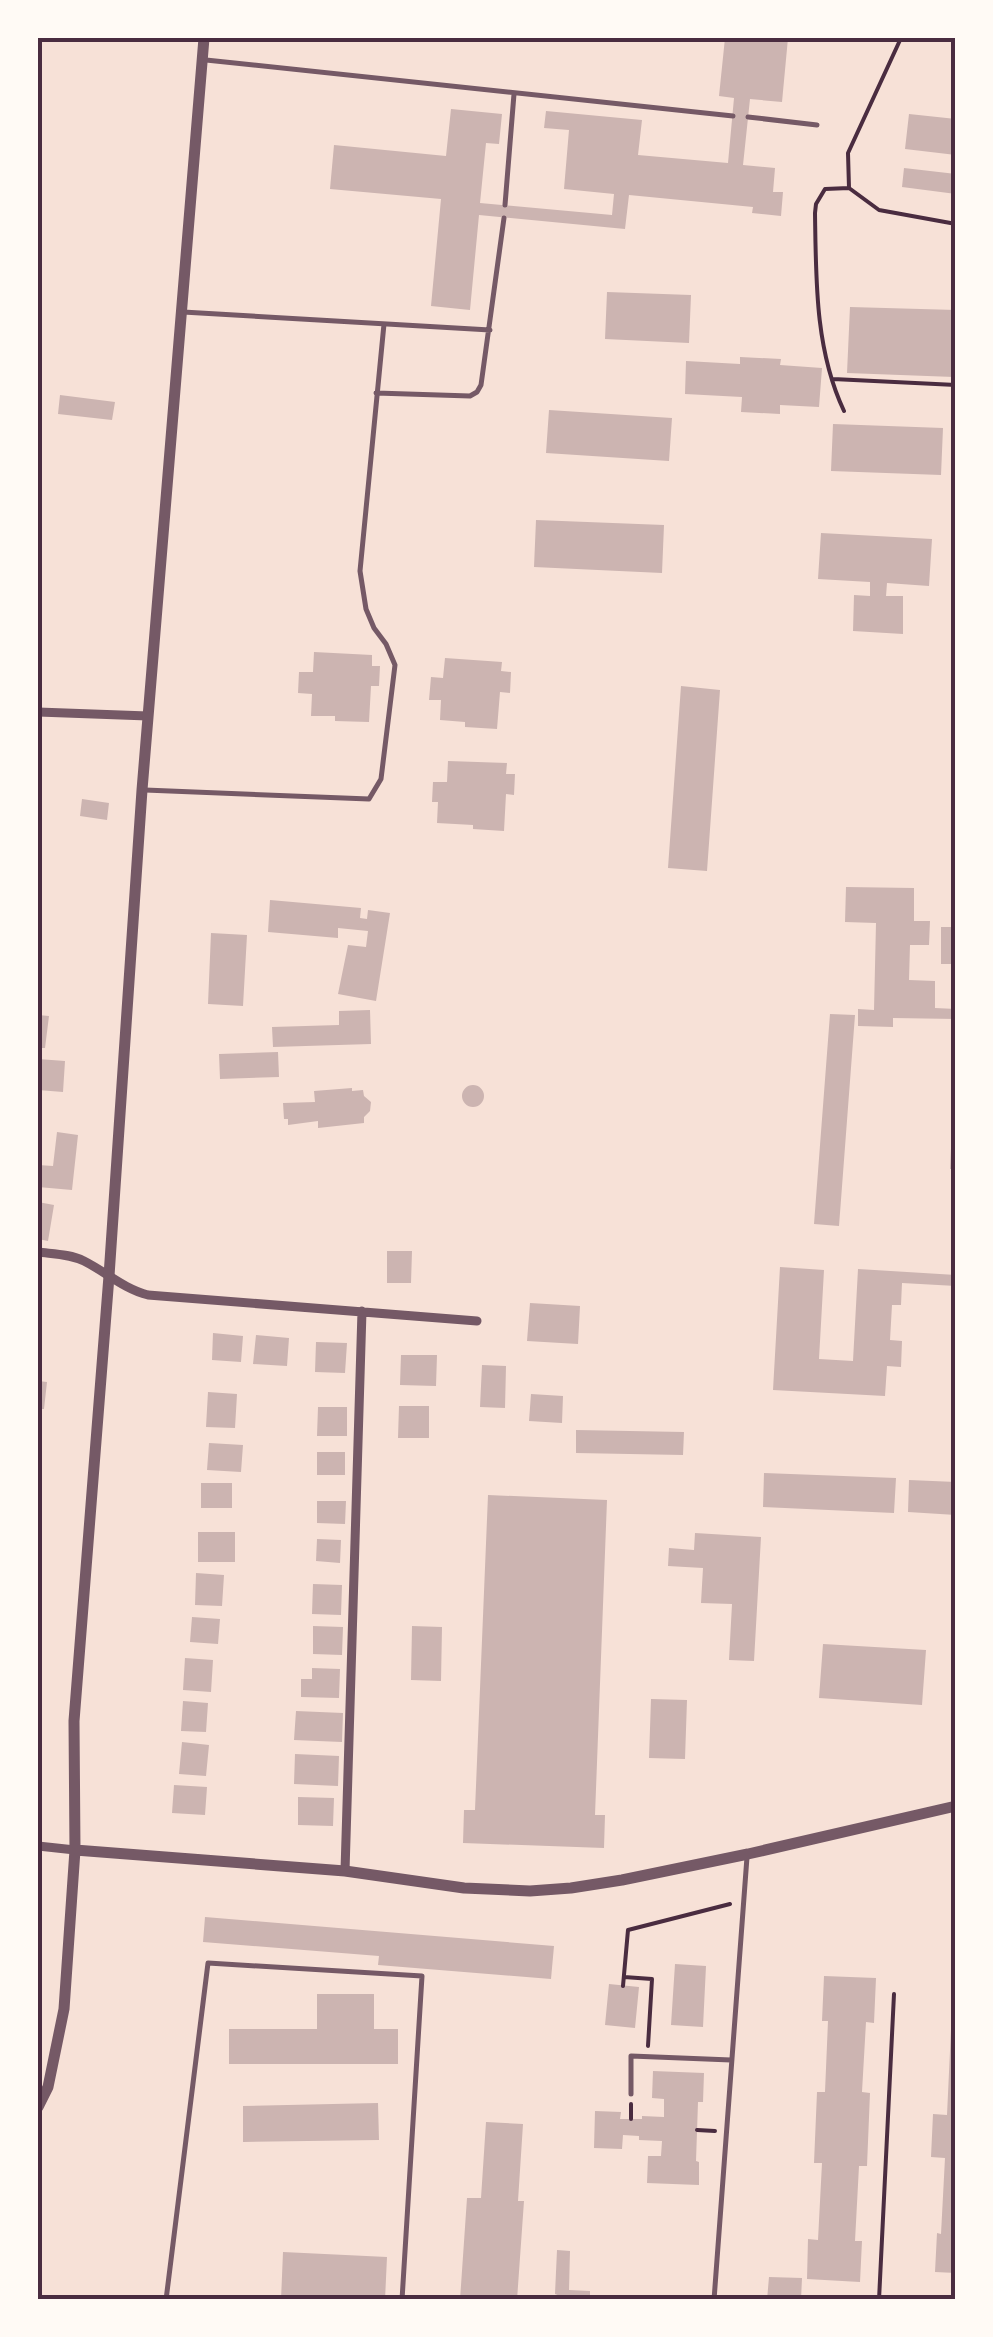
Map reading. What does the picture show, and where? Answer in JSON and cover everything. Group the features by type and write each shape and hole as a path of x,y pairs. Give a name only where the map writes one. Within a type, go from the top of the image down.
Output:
{"street":[{"path":"38,2107 48,2086 61,2034 75,1850 74,1721 142,790 204,38"},
{"path":"38,712 148,716"},
{"path":"38,1252 74,1257 136,1292 148,1294 477,1321"},
{"path":"345,1870 362,1311"},
{"path":"38,1846 345,1870 464,1888 530,1891 588,1885 748,1854 956,1806"}],"lane":[{"path":"202,60 733,116"},
{"path":"505,205 514,92"},
{"path":"748,117 816,125"},
{"path":"376,393 470,396 478,392 504,218"},
{"path":"182,312 490,330"},
{"path":"142,790 370,798 376,790 381,779 395,664 366,610 360,570 384,324"},
{"path":"714,2300 748,1854"},
{"path":"166,2300 208,1963 422,1976 402,2300"},
{"path":"631,2094 631,2056 731,2060"}],"path":[{"path":"849,188 848,153 901,38"},
{"path":"844,411 816,302 816,204 825,189 849,188 879,210 956,224"},
{"path":"833,379 956,385"},
{"path":"624,1977 652,1979 648,2048"},
{"path":"879,2300 894,1994"}],"building":[{"path":"725,38 788,38 782,102 750,99 743,165 775,168 773,192 783,192 781,216 752,213 753,207 629,195 625,229 479,215 470,310 431,306 441,199 330,189 334,145 446,156 451,109 502,114 499,144 486,143 480,203 612,215 614,194 564,189 569,130 544,128 546,111 642,120 638,155 728,163 734,98 719,96"},
{"path":"909,114 956,119 956,155 905,149"},
{"path":"904,168 956,174 956,194 902,187"},
{"path":"607,292 691,295 689,343 605,339"},
{"path":"850,307 956,310 954,377 847,373"},
{"path":"740,357 781,359 780,365 822,368 819,407 780,405 780,414 741,412 742,397 685,394 686,361 740,364"},
{"path":"60,395 115,402 112,420 58,414"},
{"path":"549,410 672,418 669,461 546,453"},
{"path":"833,424 943,428 941,475 831,471"},
{"path":"536,520 664,525 662,573 534,567"},
{"path":"821,533 932,539 929,586 887,583 886,596 903,596 903,634 853,631 854,595 870,596 870,582 818,579"},
{"path":"314,652 372,655 372,666 380,666 379,686 371,686 369,722 311,716 312,694 298,693 299,672 313,672"},
{"path":"445,658 502,662 501,671 511,672 510,693 500,692 497,729 465,727 465,722 440,720 441,700 429,700 431,677 443,678"},
{"path":"681,686 720,690 707,871 668,868"},
{"path":"448,761 507,763 506,774 515,774 514,795 506,794 504,831 437,823 438,802 432,802 433,782 447,782"},
{"path":"82,799 109,803 107,820 80,816"},
{"path":"846,887 914,888 914,921 930,921 929,945 910,945 909,980 935,981 935,1008 956,1009 956,1019 893,1018 893,1027 858,1026 858,1009 874,1010 876,923 845,922"},
{"path":"270,900 361,908 360,918 367,919 368,910 390,913 376,1001 338,994 348,945 366,947 368,931 338,928 338,938 268,932"},
{"path":"941,927 956,927 956,964 941,964"},
{"path":"211,933 247,935 243,1006 208,1004"},
{"path":"370,1010 371,1044 273,1047 272,1027 339,1025 339,1011"},
{"path":"830,1014 855,1015 839,1226 814,1224"},
{"path":"38,1015 49,1016 45,1048 38,1048"},
{"path":"278,1052 279,1077 220,1079 219,1054"},
{"path":"38,1059 65,1061 63,1092 38,1090"},
{"path":"473,1085 481,1088 481,1104 473,1107 465,1104 462,1096 465,1088"},
{"path":"363,1090 371,1102 364,1123 318,1128 318,1121 288,1125 288,1119 284,1119 283,1103 315,1102 314,1091"},
{"path":"952,1127 956,1127 956,1169 950,1169"},
{"path":"57,1132 78,1135 72,1190 38,1187 38,1165 53,1166"},
{"path":"38,1202 54,1205 48,1241 38,1239"},
{"path":"387,1251 412,1251 411,1283 387,1283"},
{"path":"780,1267 824,1270 819,1359 853,1361 858,1269 956,1275 956,1286 902,1283 901,1305 892,1305 890,1340 902,1341 901,1367 887,1366 885,1396 773,1390"},
{"path":"530,1303 580,1306 578,1344 527,1341"},
{"path":"213,1333 243,1336 241,1362 212,1360"},
{"path":"256,1335 289,1338 287,1366 253,1364"},
{"path":"316,1342 347,1343 345,1373 315,1372"},
{"path":"401,1355 437,1355 436,1386 400,1385"},
{"path":"482,1365 506,1366 505,1408 480,1407"},
{"path":"38,1381 47,1382 44,1409 38,1409"},
{"path":"208,1392 237,1394 235,1428 206,1427"},
{"path":"531,1394 563,1396 562,1423 529,1421"},
{"path":"399,1406 429,1406 429,1438 398,1438"},
{"path":"318,1407 347,1407 347,1436 317,1436"},
{"path":"576,1430 684,1432 683,1455 576,1453"},
{"path":"209,1443 243,1445 241,1472 207,1470"},
{"path":"317,1452 345,1452 345,1475 317,1475"},
{"path":"764,1473 896,1478 894,1513 763,1507"},
{"path":"909,1480 956,1482 956,1515 908,1512"},
{"path":"201,1483 232,1483 232,1508 201,1508"},
{"path":"488,1495 607,1500 595,1815 605,1815 604,1848 463,1843 464,1810 475,1810"},
{"path":"317,1501 346,1501 345,1524 317,1523"},
{"path":"198,1532 235,1532 235,1562 198,1562"},
{"path":"695,1533 761,1537 754,1661 729,1660 732,1604 701,1603 703,1568 668,1566 669,1548 694,1550"},
{"path":"317,1539 341,1540 340,1563 316,1561"},
{"path":"196,1573 224,1575 222,1606 195,1605"},
{"path":"313,1584 342,1585 341,1615 312,1614"},
{"path":"192,1617 220,1619 218,1644 190,1642"},
{"path":"313,1626 343,1627 342,1655 313,1654"},
{"path":"412,1626 442,1627 441,1681 411,1680"},
{"path":"823,1644 926,1650 922,1705 819,1698"},
{"path":"185,1658 213,1660 211,1692 183,1690"},
{"path":"312,1668 340,1669 339,1698 301,1697 301,1679 312,1679"},
{"path":"651,1699 687,1700 685,1759 649,1758"},
{"path":"183,1701 208,1703 206,1732 181,1731"},
{"path":"296,1711 343,1713 342,1742 294,1740"},
{"path":"182,1742 209,1745 206,1776 179,1774"},
{"path":"295,1754 339,1756 338,1786 294,1784"},
{"path":"174,1785 207,1787 205,1815 172,1813"},
{"path":"298,1797 334,1798 333,1826 298,1825"},
{"path":"205,1917 554,1946 551,1979 378,1965 379,1956 203,1942"},
{"path":"675,1964 706,1966 703,2027 671,2025"},
{"path":"824,1976 876,1978 874,2023 866,2022 862,2092 870,2093 867,2166 859,2166 855,2241 862,2241 860,2282 807,2279 808,2239 818,2240 822,2163 814,2163 817,2092 825,2092 828,2021 822,2021"},
{"path":"609,1984 639,1987 635,2028 605,2025"},
{"path":"317,1994 374,1994 374,2029 398,2029 398,2064 229,2064 229,2029 317,2029"},
{"path":"952,2008 956,2008 956,2273 935,2272 945,2158 931,2157 933,2114 947,2115"},
{"path":"653,2071 704,2073 703,2102 698,2102 699,2185 647,2183 648,2156 661,2156 662,2141 623,2135 622,2149 594,2148 595,2111 621,2112 620,2119 664,2117 664,2099 652,2098"},
{"path":"378,2103 379,2140 243,2142 243,2106"},
{"path":"486,2122 523,2124 518,2201 524,2201 517,2300 460,2300 467,2198 481,2198"},
{"path":"557,2250 570,2251 569,2290 590,2291 590,2300 570,2300 555,2294"},
{"path":"283,2252 387,2257 385,2300 281,2300"},
{"path":"769,2277 802,2278 801,2300 767,2300"}]}
